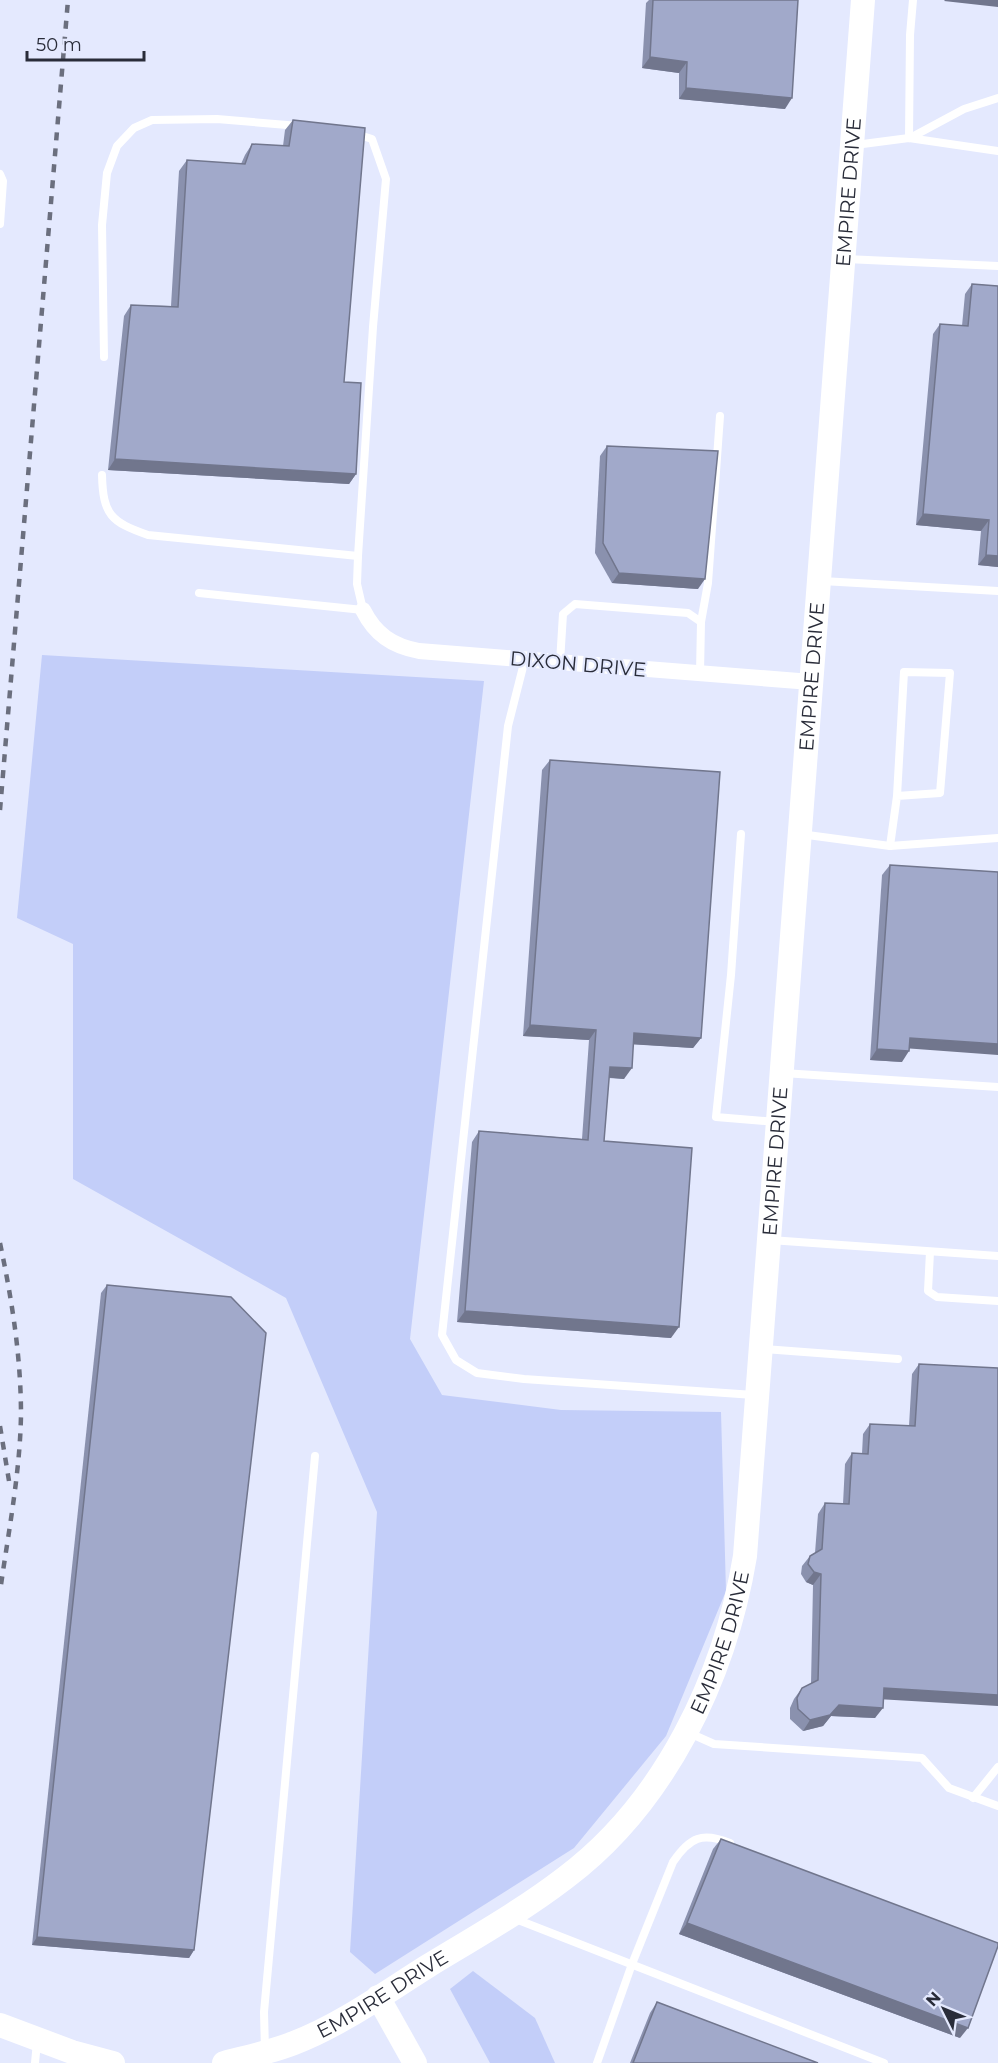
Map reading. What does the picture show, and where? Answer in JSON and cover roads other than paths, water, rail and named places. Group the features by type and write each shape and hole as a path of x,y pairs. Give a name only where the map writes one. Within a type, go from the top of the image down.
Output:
{"street":[{"name":"EMPIRE DRIVE","path":"224,2063 295,2043 327,2028 509,1916 566,1877 598,1848 652,1787 686,1732 707,1690 721,1654 740,1589 745,1556 862,0"},
{"name":"DIXON DRIVE","path":"363,610 376,632 402,648 811,682"},
{"path":"378,1997 415,2063"},
{"path":"0,2025 112,2063"}],"lane":[{"path":"909,138 910,35 913,0"},
{"path":"909,138 964,109 998,98"},
{"path":"104,357 102,225 107,173 117,146 134,128 152,120 217,119 310,127"},
{"path":"199,593 363,610 357,584 358,556 373,327 386,179 372,139 344,130"},
{"path":"852,145 909,138 998,151"},
{"path":"0,174 3,181 0,225"},
{"path":"843,259 998,266"},
{"path":"700,673 701,622 708,583 720,416"},
{"path":"102,475 103,503 112,516 128,528 148,535 358,556"},
{"path":"818,581 998,591"},
{"path":"560,662 563,614 575,604 688,613 701,622"},
{"path":"525,659 508,726 442,1335 456,1360 477,1373 524,1379 758,1395"},
{"path":"891,846 897,796 904,672 950,673 940,793 897,796"},
{"path":"741,834 731,975 716,1117 779,1122"},
{"path":"800,834 891,846 998,838"},
{"path":"783,1073 998,1087"},
{"path":"770,1240 998,1256"},
{"path":"930,1252 928,1291 937,1297 998,1301"},
{"path":"761,1348 898,1359"},
{"path":"265,2053 264,2012 315,1456"},
{"path":"686,1732 714,1744 922,1758 949,1788 998,1806"},
{"path":"973,1798 998,1767"},
{"path":"597,2063 632,1964 673,1862 683,1847 704,1837 716,1838 738,1846"},
{"path":"509,1916 884,2063"},
{"path":"35,2063 37,2039"}],"railway":[{"path":"0,810 68,0"},
{"path":"0,1243 15,1329 21,1415 16,1482 0,1592"},
{"path":"0,1426 9,1481"}]}
